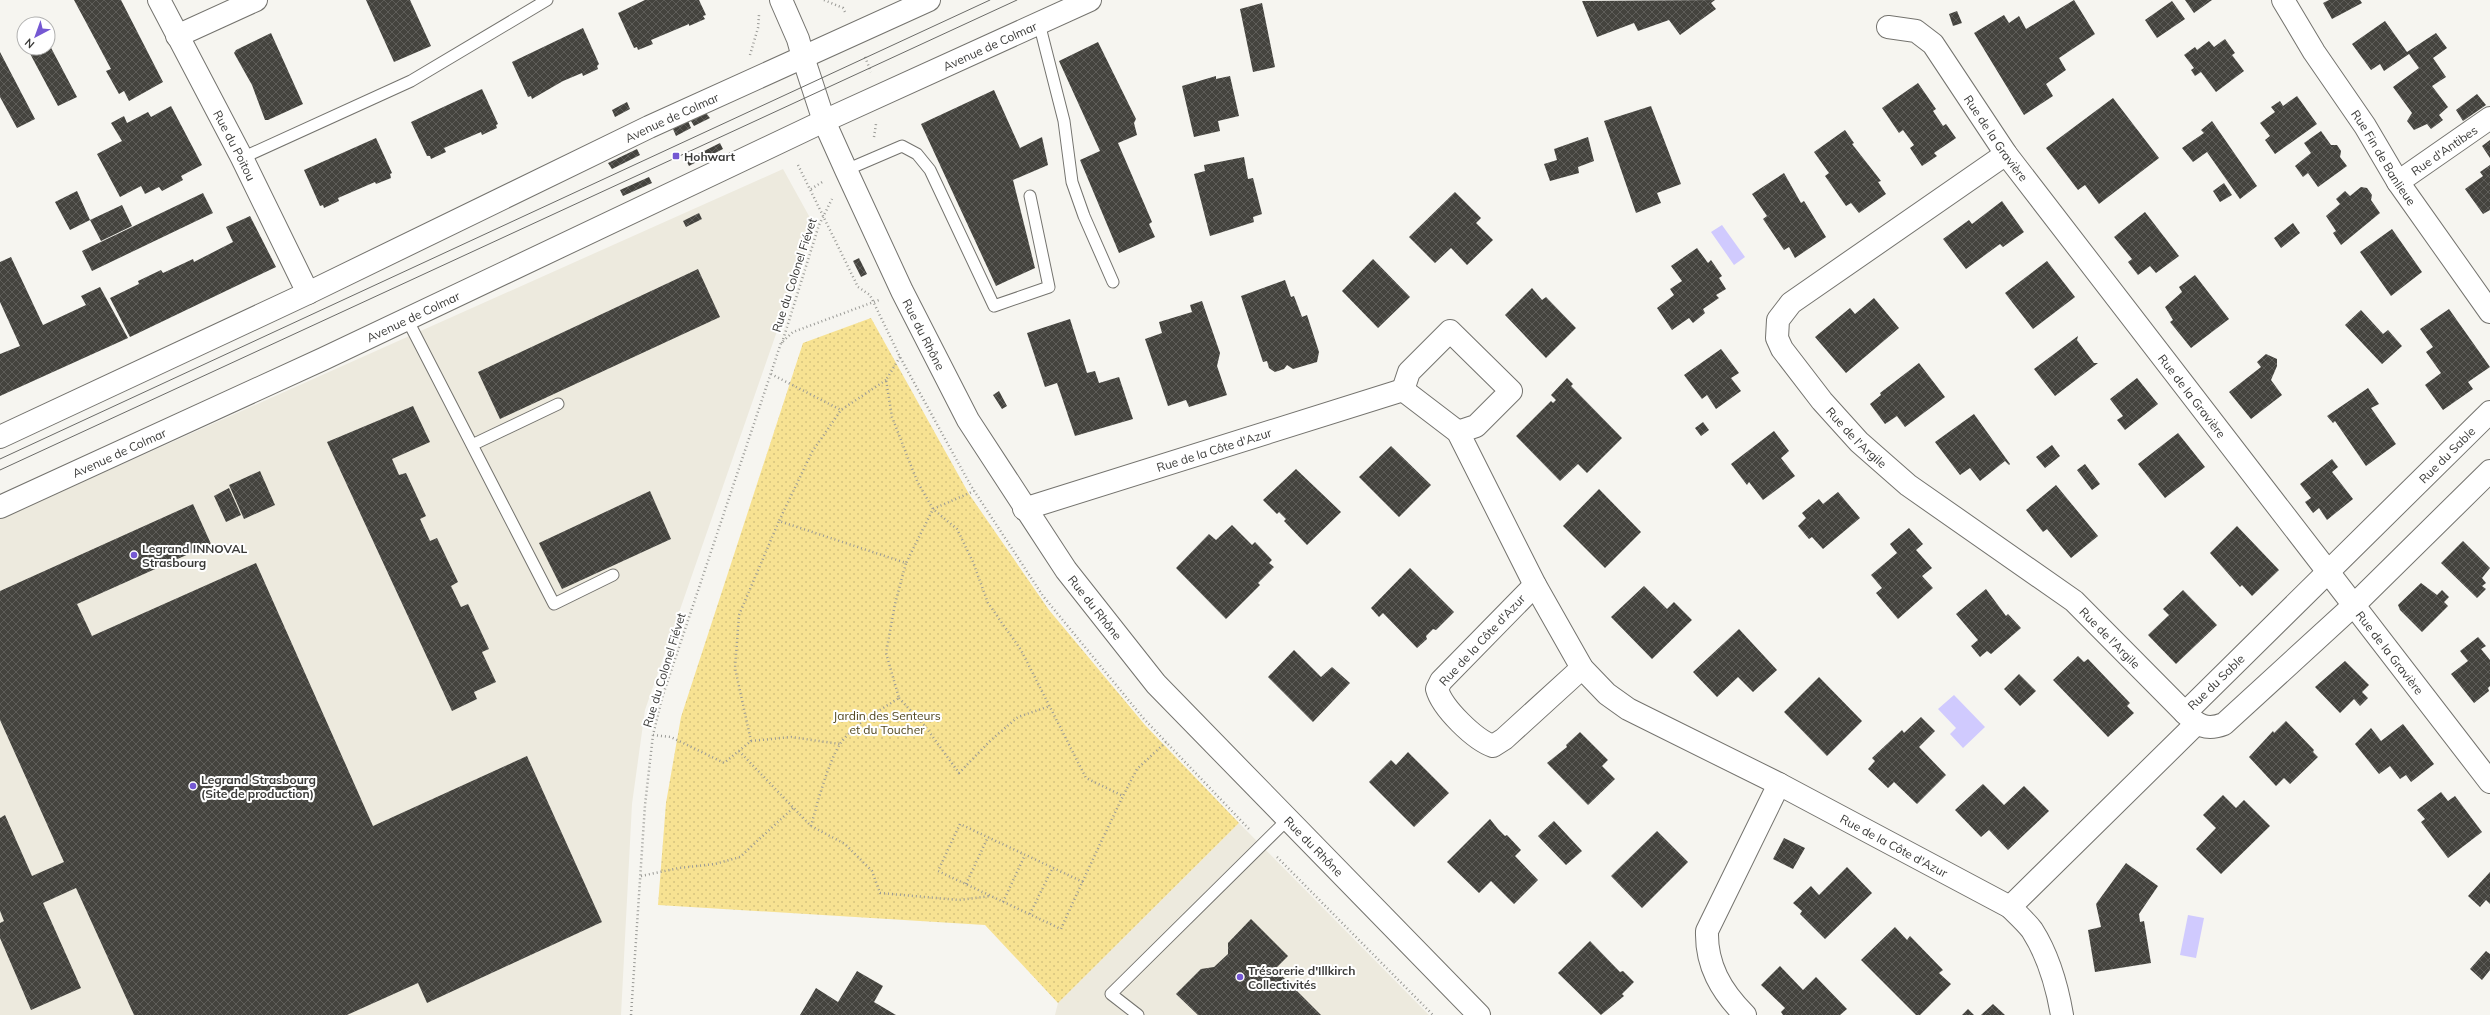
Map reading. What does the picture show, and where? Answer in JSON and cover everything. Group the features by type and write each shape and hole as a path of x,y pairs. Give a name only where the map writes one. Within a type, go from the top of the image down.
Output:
{"street":[{"name":"Rue du Poitou","path":"159,0 242,158 308,293"},
{"path":"177,36 256,0"},
{"path":"782,0 798,39 824,121"},
{"name":"Avenue de Colmar","path":"0,437 308,293 656,124 929,0"},
{"name":"Avenue de Colmar","path":"0,507 407,319 824,121 1090,0"},
{"name":"Rue Fin de Banlieue","path":"2283,0 2314,52 2365,126 2398,182 2490,312"},
{"name":"Rue de la Gravière","path":"1888,27 1916,31 1933,44 2006,154 2328,574 2354,604 2490,782"},
{"name":"Rue d'Antibes","path":"2398,182 2490,118"},
{"name":"Rue du Rhône","path":"824,121 902,291 968,420 1024,509 1066,570 1156,684 1478,1015"},
{"name":"Rue de l'Argile","path":"2006,154 1791,303 1778,320 1777,338 1790,360 1822,402 1864,447 1914,489 2074,601 2190,718"},
{"path":"1403,390 1409,372 1450,331 1511,390 1476,426 1458,432"},
{"name":"Rue de la Côte d'Azur","path":"1024,509 1403,390 1458,432 1535,585 1582,668 1607,694 1628,709 1779,784 2010,907 2031,929 2044,954 2058,992 2062,1015"},
{"name":"Rue du Sable","path":"2490,412 2328,574 2190,718 2217,727 2224,724 2354,604 2490,471"},
{"name":"Rue de la Côte d'Azur","path":"1535,585 1441,681 1437,689 1440,700 1482,742 1493,746 1504,739 1582,668"},
{"path":"2010,907 2190,718"},
{"path":"1745,1015 1731,1001 1710,963 1706,947 1707,931 1779,784"}],"lane":[{"path":"242,158 411,81 547,0"},
{"path":"1038,24 1064,121 1072,182 1084,216 1113,282"},
{"path":"846,170 902,146 916,154 930,170 994,306 1049,287 1030,196"},
{"path":"407,319 554,604 613,575"},
{"path":"472,445 558,404"},
{"path":"1138,1015 1111,994 1288,819"}],"path":[{"path":"751,58 750,53 758,28 760,13"},
{"path":"855,34 881,96 890,112 876,125 874,138 875,148 871,159"},
{"name":"Rue du Colonel Fiévet","path":"631,1015 653,735 662,698 771,374 819,225 846,170"},
{"name":"Rue du Colonel Fiévet","path":"781,343 793,332 902,291"},
{"path":"752,741 735,668 739,615 779,521 812,452 841,410 886,380 900,357"},
{"path":"771,374 841,410"},
{"path":"886,380 892,417 917,481 933,509 957,529 973,562 988,603 1021,650 1086,778 1123,796"},
{"path":"974,491 933,509 906,563 895,604 886,653 899,698 926,726 959,774 991,740 1018,717 1050,706"},
{"path":"779,521 906,563"},
{"path":"811,826 821,790 840,744 866,720 899,698"},
{"path":"653,735 671,738 724,763 752,741 791,737 840,744"},
{"path":"1083,882 960,824 938,871 1060,929 1083,882 1123,796 1137,769 1166,742"},
{"path":"739,751 811,826 844,844 872,871 880,894 958,900 991,896"},
{"path":"641,876 679,868 714,864 740,857 793,808"},
{"path":"966,884 988,837"},
{"path":"1003,902 1025,854"},
{"path":"1030,914 1053,867"}],"shaded area":[{"path":"783,169 814,225 645,710 632,804 621,1015 0,1015 0,519"},
{"path":"1722,225 1745,257 1734,265 1711,232"},
{"path":"1954,695 1985,727 1963,748 1950,734 1956,728 1938,709"},
{"path":"1239,823 1429,1015 1055,1015 1058,1003"},
{"path":"2188,915 2204,918 2196,958 2180,955"}],"green space":[{"name":"Jardin des Senteurs et du Toucher","path":"871,318 969,494 1049,610 1145,725 1239,823 1058,1003 985,925 658,905 666,803 681,717 803,343"}],"building":[{"path":"74,0 121,0 163,82 129,101 124,91 119,94 106,71 111,69"},
{"path":"366,0 410,0 431,46 394,62"},
{"path":"645,0 699,0 706,15 703,16 705,19 651,40 653,44 638,50 637,47 634,48 618,13"},
{"path":"1715,0 1711,3 1716,9 1680,35 1669,20 1638,31 1634,23 1597,37 1582,1"},
{"path":"2074,0 2095,34 2059,58 2066,70 2046,84 2053,96 2024,115 1974,33 2004,15 2009,23 2019,16 2026,29"},
{"path":"2185,0 2212,0 2194,13"},
{"path":"2329,0 2360,0 2362,3 2332,19 2323,3"},
{"path":"2172,1 2185,19 2157,38 2145,20"},
{"path":"1262,3 1275,67 1253,72 1240,9"},
{"path":"1957,11 1962,23 1953,26 1949,14"},
{"path":"2385,21 2407,52 2436,33 2447,48 2433,58 2446,77 2432,86 2448,107 2439,115 2443,120 2431,129 2427,124 2414,130 2407,121 2412,113 2393,87 2419,68 2409,54 2384,71 2380,64 2371,70 2352,44"},
{"path":"583,28 599,64 597,66 598,69 583,76 582,73 563,81 532,99 531,96 528,97 512,62"},
{"path":"271,33 303,104 265,120 252,85 234,53 236,50"},
{"path":"2225,39 2235,53 2232,55 2244,71 2216,92 2201,72 2195,76 2191,70 2194,68 2184,55 2195,47 2197,50 2209,41 2214,47"},
{"path":"1098,42 1136,119 1134,123 1137,135 1118,143 1152,222 1149,224 1155,237 1119,253 1080,160 1100,151 1059,61"},
{"path":"0,52 35,119 17,128 0,97"},
{"path":"31,56 55,56 77,97 58,106"},
{"path":"1216,76 1216,79 1230,76 1239,116 1218,121 1220,131 1194,137 1182,86"},
{"path":"1918,83 1936,109 1933,111 1943,126 1946,124 1956,138 1934,153 1937,156 1922,166 1910,148 1914,145 1903,130 1899,133 1882,108"},
{"path":"482,89 498,124 496,125 497,128 482,135 481,132 444,148 446,152 431,159 430,156 427,156 411,122"},
{"path":"994,90 1020,148 1042,137 1048,165 1013,180 1035,268 996,286 921,124"},
{"path":"2477,94 2486,105 2463,121 2456,110"},
{"path":"2297,96 2317,124 2275,154 2265,140 2270,136 2260,123 2275,112 2271,107 2280,101 2283,106"},
{"path":"2113,98 2159,158 2099,204 2085,185 2078,190 2046,148"},
{"path":"627,102 630,109 615,117 612,110"},
{"path":"171,106 202,165 181,176 183,180 162,191 159,187 145,194 141,186 120,197 97,154 122,141 111,123 124,116 127,123 148,112 151,117"},
{"path":"1651,106 1681,184 1657,193 1661,203 1636,213 1604,121"},
{"path":"706,113 710,118 694,126 691,121"},
{"path":"688,121 691,128 676,136 673,129"},
{"path":"2212,121 2257,186 2240,199 2207,152 2193,162 2182,148 2204,133 2201,130"},
{"path":"1845,130 1854,143 1852,144 1881,181 1878,182 1886,194 1859,213 1851,203 1846,206 1825,176 1829,173 1814,152"},
{"path":"2321,131 2331,145 2337,145 2341,151 2340,157 2347,166 2318,187 2308,173 2303,177 2295,166 2311,153 2304,143"},
{"path":"1588,137 1594,161 1578,167 1579,173 1550,181 1544,164 1557,160 1554,149"},
{"path":"376,138 392,173 390,174 391,178 376,184 375,182 338,198 339,201 324,208 323,205 320,206 304,170"},
{"path":"2490,140 2490,158 2482,146"},
{"path":"720,143 723,149 707,157 704,151"},
{"path":"637,149 640,155 612,169 608,163"},
{"path":"701,152 704,158 689,166 686,160"},
{"path":"1244,157 1248,179 1253,178 1262,214 1253,217 1254,222 1210,236 1194,174 1205,171 1204,165"},
{"path":"2490,165 2490,210 2483,214 2465,189 2483,176 2480,172"},
{"path":"1784,173 1801,203 1804,201 1826,237 1795,258 1789,247 1784,250 1763,219 1767,216 1752,194"},
{"path":"649,177 652,183 623,196 620,190"},
{"path":"2224,183 2232,195 2220,202 2213,191"},
{"path":"2361,187 2367,188 2372,195 2371,200 2380,213 2341,245 2333,233 2336,231 2326,216 2340,204 2336,199 2345,191 2350,196"},
{"path":"77,191 90,220 70,230 55,202"},
{"path":"1455,192 1481,218 1476,223 1493,240 1467,265 1451,248 1435,263 1409,237"},
{"path":"203,193 213,213 92,271 82,251"},
{"path":"2002,201 2024,232 2003,247 2000,244 1966,269 1943,239 1969,220 1972,224"},
{"path":"122,205 132,226 101,241 90,220"},
{"path":"2145,212 2179,256 2156,273 2150,266 2138,275 2128,262 2132,259 2114,237"},
{"path":"699,213 702,219 686,227 683,221"},
{"path":"250,216 276,267 130,337 110,298 139,284 138,281 161,270 163,273 193,259 194,262 233,242 226,227"},
{"path":"2293,223 2300,233 2281,248 2274,238"},
{"path":"2392,229 2422,272 2391,296 2360,252"},
{"path":"1697,248 1708,263 1711,260 1722,276 1719,278 1726,289 1716,295 1719,298 1703,309 1705,313 1693,323 1689,318 1672,330 1657,308 1674,295 1670,289 1682,281 1671,266"},
{"path":"11,257 43,325 86,305 81,296 100,287 128,338 0,396 0,354 20,346 0,302 0,262"},
{"path":"859,258 867,274 861,277 853,261"},
{"path":"1373,259 1410,297 1378,328 1342,291"},
{"path":"2047,261 2075,297 2033,329 2005,293"},
{"path":"698,269 720,317 500,419 478,372"},
{"path":"2195,275 2229,319 2191,348 2170,322 2173,320 2165,307 2182,292 2179,287"},
{"path":"1285,280 1291,297 1294,296 1302,317 1307,315 1319,352 1317,362 1293,369 1287,365 1284,369 1275,372 1269,368 1267,361 1263,362 1241,296"},
{"path":"1532,288 1542,300 1546,297 1576,328 1546,358 1505,315"},
{"path":"1874,298 1899,328 1846,373 1815,337 1850,308 1855,314"},
{"path":"1202,301 1220,353 1217,366 1227,395 1189,407 1186,400 1168,406 1145,339 1162,333 1159,322 1192,312 1190,305"},
{"path":"2449,309 2490,367 2468,382 2473,389 2443,410 2425,385 2441,373 2426,352 2433,347 2420,329"},
{"path":"2361,310 2383,334 2388,330 2402,346 2382,364 2345,325"},
{"path":"1070,319 1087,373 1095,371 1099,383 1119,377 1133,419 1075,436 1057,383 1045,387 1027,333"},
{"path":"2078,336 2077,340 2094,363 2098,363 2055,396 2034,369"},
{"path":"1721,349 1739,373 1731,378 1741,391 1716,409 1707,395 1702,399 1684,375"},
{"path":"2266,354 2277,359 2277,366 2271,380 2282,395 2251,419 2229,392 2261,367 2257,362"},
{"path":"1919,363 1945,397 1905,427 1897,416 1885,424 1870,404 1881,395 1880,393"},
{"path":"1567,378 1573,384 1571,386 1622,438 1587,473 1578,464 1560,481 1516,436 1551,401 1553,403 1556,400 1551,395"},
{"path":"2137,378 2158,404 2125,430 2117,420 2123,416 2110,399"},
{"path":"2368,388 2379,404 2371,408 2396,444 2366,466 2335,421 2333,423 2327,416"},
{"path":"999,391 1007,406 1002,409 993,395"},
{"path":"413,406 430,442 392,459 399,475 406,473 426,516 420,519 430,541 437,538 458,582 451,586 461,607 468,604 489,649 482,652 496,682 474,692 477,699 452,711 327,442"},
{"path":"1974,414 2010,464 2009,465 2005,461 1980,481 1970,468 1960,475 1935,442"},
{"path":"1703,422 1709,430 1701,436 1695,428"},
{"path":"1774,431 1789,451 1781,458 1795,476 1763,500 1749,482 1747,485 1731,464"},
{"path":"2178,433 2205,467 2165,498 2138,464"},
{"path":"2052,445 2060,456 2045,468 2036,457"},
{"path":"1391,446 1431,485 1399,517 1359,477"},
{"path":"2332,459 2338,467 2332,472 2353,499 2327,520 2319,508 2313,513 2305,502 2311,498 2300,484"},
{"path":"2085,464 2100,484 2092,490 2077,470"},
{"path":"1296,469 1341,512 1307,545 1284,521 1286,519 1279,512 1277,514 1263,500"},
{"path":"260,471 275,505 244,519 229,485"},
{"path":"2056,485 2098,536 2071,558 2047,529 2043,532 2026,510"},
{"path":"229,488 241,515 226,522 214,496"},
{"path":"1599,489 1641,532 1605,568 1563,526"},
{"path":"650,491 671,539 562,589 539,543"},
{"path":"1838,492 1860,518 1823,549 1812,537 1809,539 1798,526 1806,518 1802,513 1819,499 1823,504"},
{"name":"Legrand Strasbourg (Site de production)","path":"193,504 211,544 77,604 92,636 256,563 373,826 527,756 602,922 427,1003 418,983 347,1015 134,1015 76,888 43,903 81,988 31,1010 0,938 0,923 4,921 0,911 0,818 5,815 32,876 64,862 0,720 0,591"},
{"path":"1232,525 1252,545 1255,542 1272,560 1269,563 1274,567 1258,583 1260,585 1226,619 1176,568 1209,534 1216,540"},
{"path":"2237,526 2279,570 2252,596 2242,585 2240,587 2210,553"},
{"path":"1909,528 1923,544 1916,550 1932,568 1922,576 1933,588 1898,619 1876,593 1882,588 1871,575 1897,553 1890,544"},
{"path":"2463,541 2490,568 2482,578 2486,583 2482,586 2486,589 2477,598 2441,563"},
{"path":"1410,568 1454,612 1436,630 1433,629 1426,636 1427,639 1417,648 1383,613 1379,617 1371,608"},
{"path":"2421,583 2437,595 2442,590 2449,597 2444,602 2448,606 2422,632 2400,610 2398,605"},
{"path":"1644,586 1667,609 1674,602 1692,620 1652,659 1611,617"},
{"path":"1986,589 2006,616 2008,614 2021,628 1991,654 1987,651 1980,657 1971,646 1978,640 1956,614"},
{"path":"2183,590 2217,625 2176,664 2148,635 2169,615 2163,609"},
{"path":"1739,629 1777,670 1753,692 1738,677 1717,697 1693,672"},
{"path":"2478,637 2486,646 2481,649 2490,660 2490,686 2488,688 2489,691 2474,703 2451,674 2468,661 2460,651"},
{"path":"1294,650 1321,677 1332,667 1350,683 1313,722 1268,677"},
{"path":"2078,656 2084,662 2088,659 2130,703 2127,706 2134,713 2108,737 2053,680"},
{"path":"2345,661 2369,685 2362,692 2368,698 2360,706 2354,699 2340,713 2315,687"},
{"path":"2019,674 2036,691 2020,706 2004,689"},
{"path":"1819,677 1862,721 1827,756 1784,712"},
{"path":"1921,717 1935,731 1919,747 1946,775 1917,804 1894,782 1888,788 1868,769 1875,761 1872,758 1902,730 1904,733"},
{"path":"2286,721 2314,750 2313,752 2318,757 2290,784 2284,778 2276,786 2249,757 2273,731 2274,733"},
{"path":"2403,724 2434,764 2411,782 2406,775 2400,779 2390,766 2379,774 2355,744 2371,728 2381,741"},
{"path":"1580,732 1608,760 1602,766 1615,779 1588,805 1547,763 1567,747 1566,745"},
{"path":"1408,752 1449,793 1414,827 1369,782 1391,760 1396,765"},
{"path":"1983,784 2004,805 2024,786 2049,811 2008,850 1989,830 1981,837 1955,810"},
{"path":"2441,792 2448,801 2455,796 2482,832 2448,858 2421,822 2425,819 2417,810"},
{"path":"2223,795 2236,808 2244,800 2270,826 2221,874 2196,849 2216,828 2203,815"},
{"path":"1490,819 1505,836 1507,835 1521,850 1515,856 1538,880 1514,904 1491,881 1479,893 1447,862"},
{"path":"1554,821 1582,851 1566,865 1538,836"},
{"path":"1657,831 1688,862 1642,908 1611,876"},
{"path":"1784,838 1805,848 1793,869 1773,859"},
{"path":"2126,863 2158,886 2139,914 2140,922 2144,921 2151,963 2095,972 2088,930 2101,927 2096,904"},
{"path":"1847,867 1872,893 1825,939 1800,914 1802,911 1793,903 1811,886 1819,895"},
{"path":"2490,872 2490,904 2486,900 2480,907 2468,896"},
{"path":"1251,919 1288,956 1275,969 1321,1015 1198,1015 1176,994 1201,969 1214,967 1228,954 1228,943"},
{"path":"1895,927 1907,940 1910,936 1943,970 1939,973 1951,984 1920,1015 1916,1015 1861,960"},
{"path":"1590,941 1620,972 1623,971 1634,982 1622,994 1624,996 1601,1015 1558,973"},
{"path":"2486,951 2490,954 2490,970 2482,980 2470,969"},
{"path":"1780,966 1803,990 1816,977 1847,1009 1840,1015 1783,1015 1781,1012 1785,1008 1761,985"},
{"path":"857,971 883,986 874,1002 896,1015 800,1015 816,988 838,1002"},
{"path":"1993,1004 2005,1015 1981,1015"},
{"path":"1968,1009 1974,1015 1962,1015"}],"tram line":[{"path":"0,459 990,0"},
{"path":"0,470 1017,0"}],"place":[{"name":"Hohwart","path":"676,156"},
{"name":"Legrand INNOVAL Strasbourg","path":"134,555"},
{"name":"Legrand Strasbourg (Site de production)","path":"193,786"},
{"name":"Trésorerie d'Illkirch Collectivités","path":"1240,977"}]}
